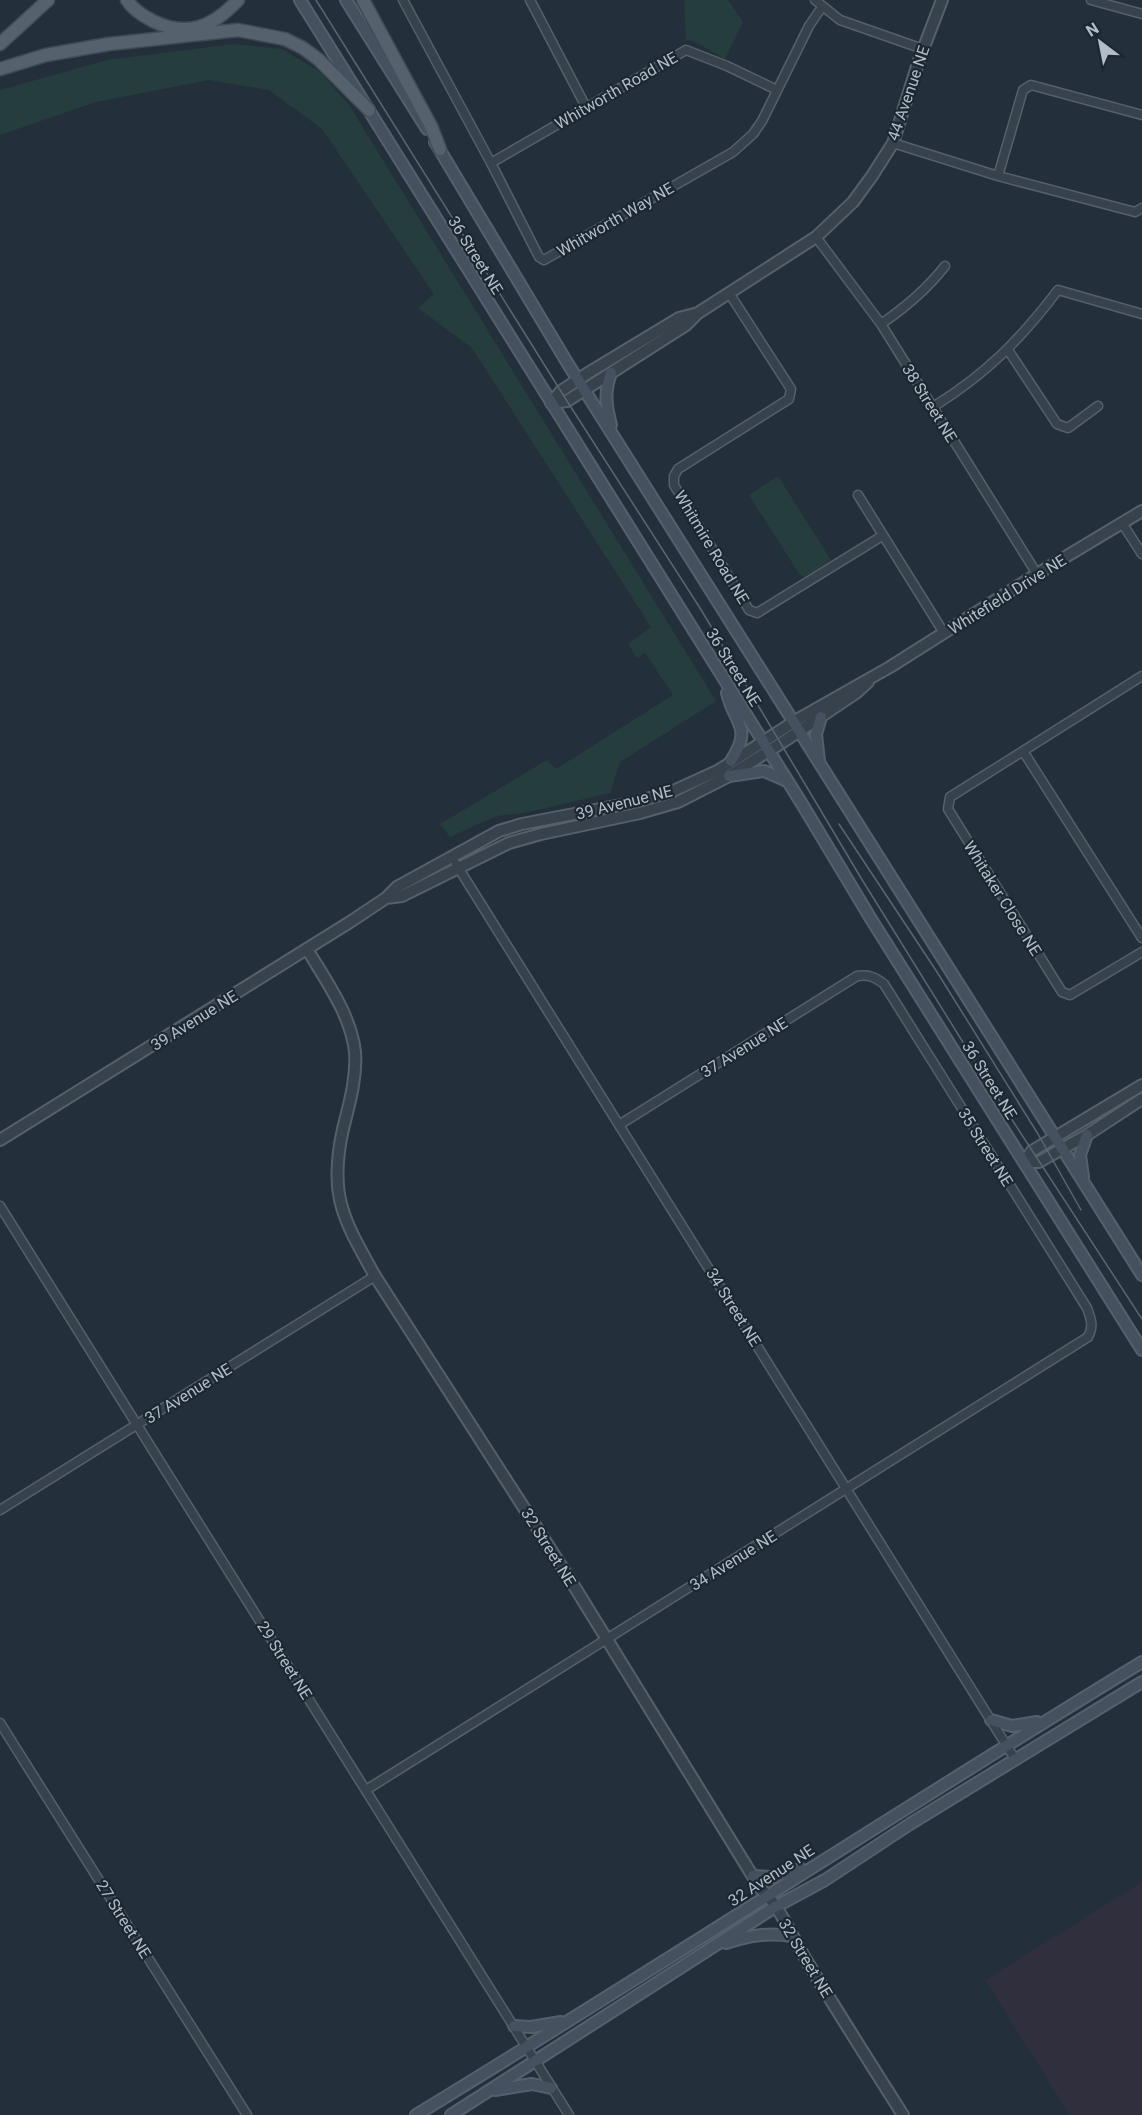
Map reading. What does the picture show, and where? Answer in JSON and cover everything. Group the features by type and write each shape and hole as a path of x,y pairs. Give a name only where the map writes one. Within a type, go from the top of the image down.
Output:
{"main road":[{"path":"0,44 48,0"},
{"path":"127,0 144,16 161,25 182,30 202,27 223,16 238,0"},
{"name":"36 Street NE","path":"300,0 871,919 1142,1350"},
{"name":"36 Street NE","path":"346,0 440,149 581,385 1142,1275"},
{"path":"363,0 431,126 440,149"},
{"path":"0,69 46,55 109,44 238,30 276,37 303,48 318,59 369,110"},
{"path":"611,373 605,403 615,437"},
{"path":"724,681 743,738 731,761"},
{"path":"819,764 816,734 821,717"},
{"path":"729,776 764,771 787,781"},
{"path":"1083,1180 1080,1155 1087,1135"},
{"name":"32 Avenue NE","path":"416,2115 1142,1662"},
{"name":"32 Avenue NE","path":"451,2115 775,1907 833,1875 910,1824 1142,1682"},
{"path":"992,1720 1012,1726 1029,1725 1049,1718"},
{"path":"753,1876 772,1877 813,1866"},
{"path":"714,1947 747,1937 771,1933 792,1936"},
{"path":"514,2026 531,2027 567,2021"},
{"path":"489,2091 532,2084 551,2088"}],"street":[{"name":"Whitworth Way NE","path":"403,0 539,257 544,260 733,152 753,134 762,121 809,26 822,7"},
{"path":"530,0 586,107"},
{"path":"815,0 840,20 923,49"},
{"name":"44 Avenue NE","path":"581,385 611,373 686,325 698,313 816,237 854,202 893,143 923,49 942,0"},
{"path":"1091,0 1115,3 1142,14"},
{"name":"Whitworth Road NE","path":"490,163 686,50 727,66 777,90"},
{"path":"998,176 1023,90 1031,85 1142,115"},
{"path":"893,143 998,176 1135,212 1142,208"},
{"name":"38 Street NE","path":"816,237 855,285 881,324 1037,574"},
{"path":"881,324 904,308 931,284 945,266"},
{"path":"933,407 965,387 1008,350 1058,290 1142,314"},
{"name":"Whitmire Road NE","path":"729,293 791,389 789,399 678,470 674,476 674,485 749,610 758,613 882,536"},
{"name":"44 Avenue NE","path":"551,404 567,401 581,385 679,318 698,313"},
{"path":"1008,350 1058,424 1068,428 1098,406"},
{"path":"858,495 944,633"},
{"name":"Whitefield Drive NE","path":"796,727 853,686 872,678 1142,511"},
{"path":"1122,523 1142,554"},
{"name":"Whitaker Close NE","path":"1142,676 950,797 948,808 1062,992 1070,995 1142,952"},
{"name":"Whitefield Drive NE","path":"796,727 821,717 856,693 872,678"},
{"name":"39 Avenue NE","path":"0,1140 308,949 386,898 397,887 499,831 618,806 670,792 693,783 731,761 765,746 796,727"},
{"name":"39 Avenue NE","path":"386,898 402,896 520,840 640,813 678,802 729,776 765,746"},
{"path":"1023,751 1142,938"},
{"name":"34 Street NE","path":"451,856 1015,1760"},
{"name":"32 Street NE","path":"308,949 346,1018 352,1036 355,1053 354,1080 340,1143 336,1179 338,1197 346,1219 375,1276 571,1581 903,2115"},
{"name":"37 Avenue NE","path":"619,1125 857,976 871,976"},
{"name":"35 Street NE","path":"871,976 884,984 1087,1308 1092,1324"},
{"path":"1024,1162 1032,1151 1142,1085"},
{"path":"1024,1162 1039,1162 1142,1100"},
{"name":"29 Street NE","path":"0,1206 569,2115"},
{"name":"37 Avenue NE","path":"0,1509 375,1276"},
{"name":"34 Avenue NE","path":"366,1790 1088,1337 1092,1324"},
{"name":"27 Street NE","path":"0,1724 247,2115"}],"shaded area":[{"path":"1142,1882 1142,2115 1070,2115 985,1980"}],"green space":[{"path":"684,0 728,0 743,22 725,59 686,40"},
{"path":"234,44 282,49 320,72 349,105 716,701 620,762 610,793 524,813 497,816 450,837 440,824 547,760 556,769 673,695 645,653 637,658 628,644 651,627 472,348 418,308 434,294 322,129 269,90 209,80 96,102 0,135 0,90 107,60"},
{"path":"778,476 831,560 805,577 800,575 749,495"}],"tram line":[{"path":"316,0 567,401 700,608 861,878 992,1089 1142,1319"},
{"path":"839,824 937,972 1038,1134 1081,1210"}]}
